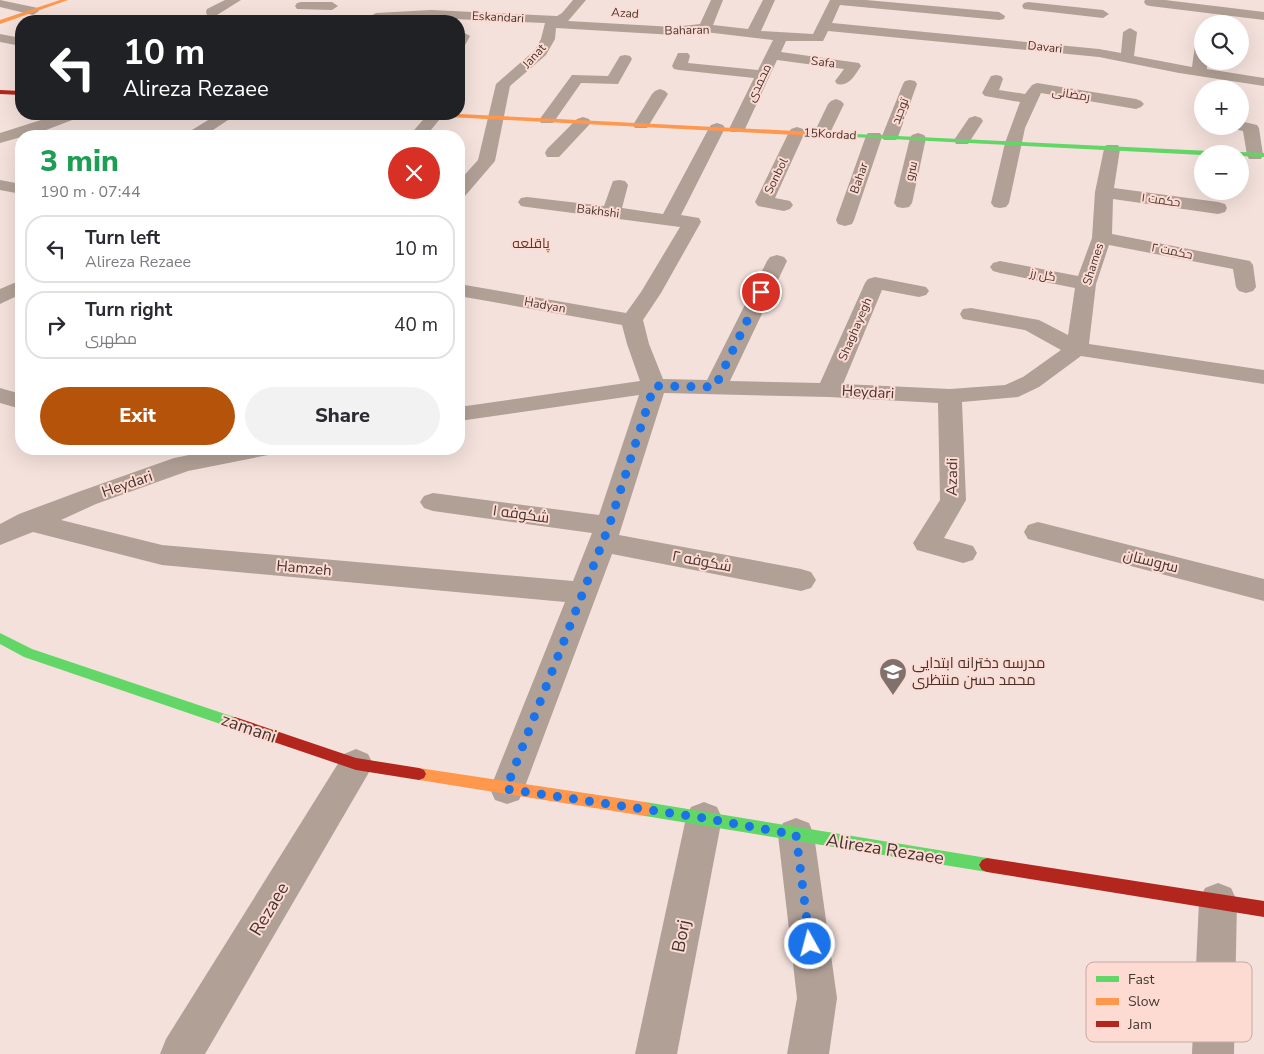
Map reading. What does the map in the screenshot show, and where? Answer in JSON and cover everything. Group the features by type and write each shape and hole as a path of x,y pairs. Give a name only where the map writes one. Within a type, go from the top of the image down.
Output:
{"street":[{"path":"21,15 65,0"},
{"path":"212,12 234,0"},
{"path":"377,15 384,0"},
{"path":"680,16 707,23 717,0"},
{"path":"753,33 769,0"},
{"path":"821,32 836,0 972,8 999,16"},
{"path":"1028,6 1103,18 1108,0"},
{"path":"1150,2 1264,16"},
{"path":"0,4 33,11"},
{"path":"301,6 323,4"},
{"name":"Azad","path":"576,5 591,11"},
{"name":"Janat","path":"465,185 486,161 503,84 541,52 548,39 550,25 567,16 576,5"},
{"path":"1174,20 1176,5"},
{"name":"Eskandari","path":"420,15 447,15"},
{"name":"Eskandari","path":"465,16 557,22"},
{"path":"0,22 15,17"},
{"name":"Baharan","path":"557,22 674,31 707,23 781,37 821,32"},
{"path":"1018,60 1020,45 1026,31"},
{"name":"Davari","path":"821,32 954,39 1020,45 1100,48 1127,58 1264,82"},
{"path":"1127,58 1130,32"},
{"name":"محمدی","path":"736,129 781,37"},
{"path":"0,38 15,41"},
{"path":"953,54 954,39"},
{"path":"683,56 679,66 710,64 762,75"},
{"name":"Safa","path":"772,56 854,66 842,81"},
{"path":"548,120 577,78 613,81 625,59"},
{"path":"521,70 538,72"},
{"path":"996,79 990,93 1029,98"},
{"name":"توحید","path":"882,136 910,84"},
{"name":"رمضانی","path":"1000,203 1013,144 1029,98 1037,88 1107,92 1136,104"},
{"path":"641,125 660,94"},
{"path":"822,133 836,104"},
{"name":"15Kordad","path":"465,115 1194,152"},
{"path":"29,130 58,120"},
{"path":"204,130 220,120"},
{"path":"423,130 431,120"},
{"path":"962,140 975,121"},
{"path":"553,153 583,122"},
{"path":"40,127 52,130"},
{"path":"669,220 717,128"},
{"path":"1249,128 1251,128 1253,155"},
{"name":"Sonbol","path":"784,205 764,202 797,132"},
{"path":"0,138 15,134"},
{"name":"Bahar","path":"844,220 882,136"},
{"name":"سرو","path":"904,203 918,138"},
{"name":"Shames","path":"1078,349 1086,284 1102,238 1104,192 1112,149"},
{"path":"0,184 15,188"},
{"path":"611,213 619,185"},
{"name":"حکمت ۱","path":"1104,192 1218,208"},
{"name":"Bakhshi","path":"527,202 692,222 651,293 632,320"},
{"name":"حکمت ۲","path":"1102,238 1243,265 1246,287"},
{"path":"1180,253 1182,274"},
{"path":"715,387 777,261"},
{"name":"گل رز","path":"1000,267 1086,284"},
{"name":"Shaghayegh","path":"830,390 875,283 919,292"},
{"name":"Hadyan","path":"465,291 632,320"},
{"path":"971,314 1031,325 1078,349 1264,377"},
{"path":"506,789 606,534 654,386 638,344 632,320"},
{"name":"Heydari","path":"465,413 654,386 830,390 950,396 1010,392 1031,382 1078,349"},
{"path":"0,394 15,400"},
{"name":"Azadi","path":"950,396 953,500 927,543 963,553"},
{"name":"Heydari","path":"0,535 29,521 183,464 229,455"},
{"name":"شکوفه ۱","path":"433,502 606,534"},
{"name":"Hamzeh","path":"29,521 162,555 582,594"},
{"name":"سروستان","path":"1038,532 1264,590"},
{"name":"شکوفه ۲","path":"606,534 802,580"},
{"name":"zamani","path":"0,638 28,654 356,764 506,789"},
{"name":"Rezaee","path":"181,1054 356,764"},
{"name":"Alireza Rezaee","path":"506,789 704,818 796,835 1264,909"},
{"name":"Borj","path":"656,1054 704,818"},
{"path":"796,835 817,998 808,1054"},
{"path":"1216,962 1218,901"}],"traffic: fast":[{"path":"834,135 1194,152"},
{"path":"1249,154 1264,155"},
{"path":"0,638 28,653 235,723"},
{"path":"645,809 987,865"}],"traffic: slow":[{"path":"21,15 65,0"},
{"path":"0,22 15,17"},
{"path":"465,116 834,135"},
{"path":"419,774 645,809"}],"traffic: jam":[{"path":"0,92 15,93"},
{"path":"235,723 356,764 419,774"},
{"path":"987,865 1264,909"}],"place":[{"name":"مدرسه دخترانه ابتدایی محمد حسن منتظری","path":"893,696"}],"district":[{"name":"پاقلعه","path":"531,243"}],"route":[{"path":"761,292 715,387 654,386 609,526 506,789 704,818 796,835 810,944"}]}
